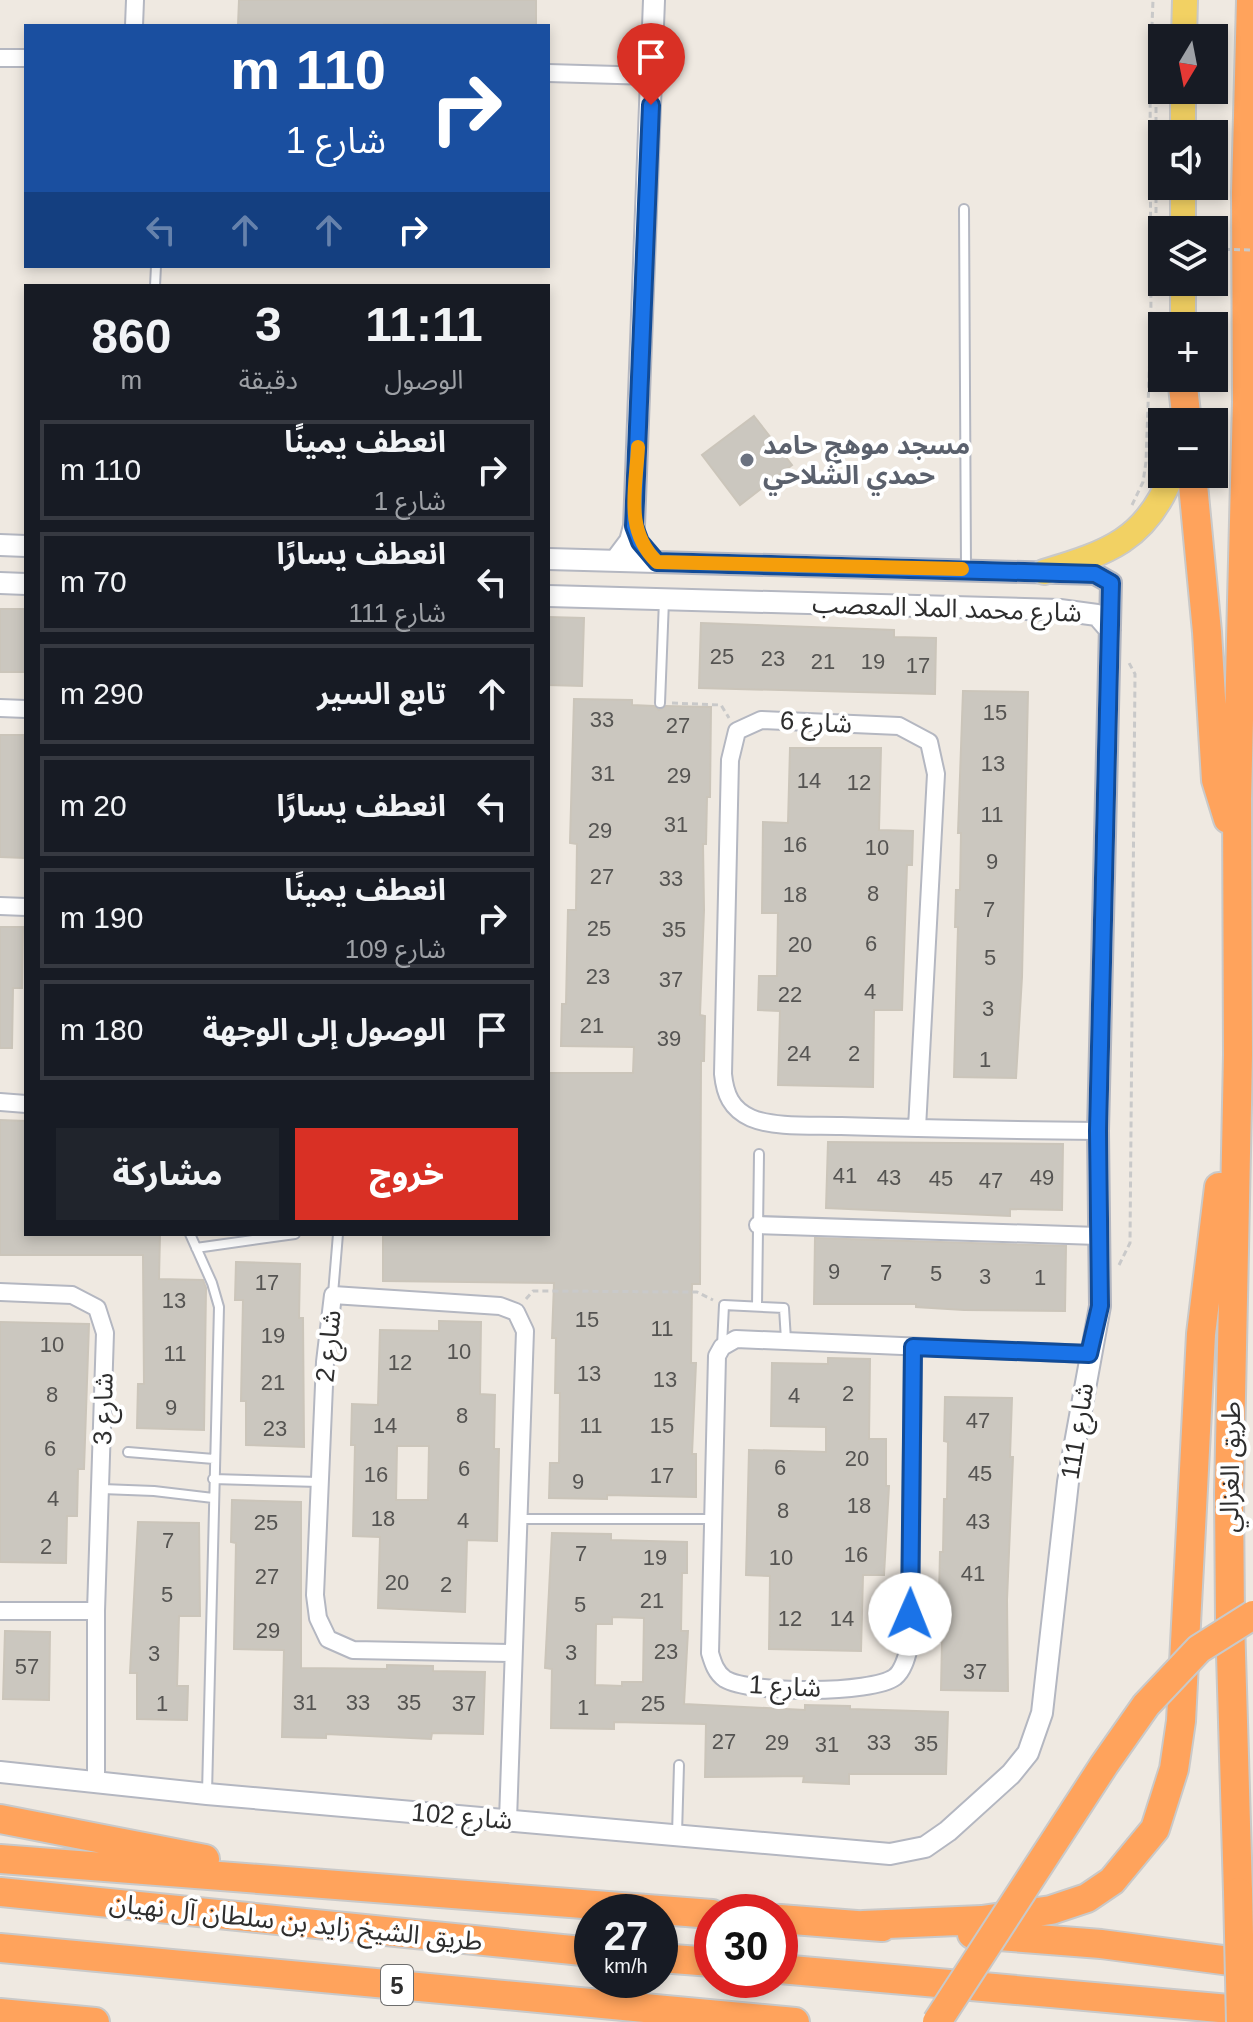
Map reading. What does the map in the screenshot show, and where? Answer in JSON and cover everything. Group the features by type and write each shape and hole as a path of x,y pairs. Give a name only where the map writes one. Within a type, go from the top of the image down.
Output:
{"highway":[{"name":"طريق الغزالي","path":"1241,2022 1229,1493 1238,1055 1236,849 1247,402 1246,193 1251,0"},
{"path":"1193,488 1216,780 1236,849"},
{"path":"863,1925 982,1920 1051,1910 1087,1898 1112,1881 1155,1829 1174,1769 1181,1721 1201,1334 1238,1055"},
{"path":"937,2022 1146,1705 1199,1649 1253,1615"},
{"path":"0,1819 175,1854 391,1889"},
{"path":"0,1859 694,1913"},
{"name":"طريق الشيخ زايد بن سلطان آل نهيان","path":"0,1892 574,1950"},
{"path":"798,1920 1101,1944 1253,1964"},
{"name":"طريق الشيخ زايد بن سلطان آل نهيان","path":"0,1950 795,2022"},
{"path":"798,1971 1253,2011"},
{"path":"0,2013 95,2022"}],"main road":[{"path":"1184,24 1185,0"},
{"path":"1044,572 1102,554 1127,538 1153,513 1165,488"}],"street":[{"path":"134,24 135,0"},
{"path":"615,561 630,541 634,526 654,0"},
{"path":"0,58 24,58"},
{"path":"550,73 652,76"},
{"path":"634,526 640,542 657,562"},
{"path":"0,545 24,546"},
{"name":"شارع محمد الملا المعصب","path":"550,559 1095,574 1111,583 1110,630"},
{"path":"964,606 966,569"},
{"path":"0,583 24,584"},
{"name":"شارع محمد الملا المعصب","path":"550,596 1085,612 1097,615 1110,630"},
{"name":"شارع 111","path":"925,1847 948,1831 1011,1774 1028,1753 1042,1713 1068,1482 1100,1306 1098,1131 1110,630"},
{"path":"0,708 24,709"},
{"name":"شارع 6","path":"737,731 761,720 899,726 929,742 936,774 917,1128"},
{"path":"737,731 730,760 723,1074 725,1091 734,1107 752,1118 789,1124 1098,1131"},
{"path":"0,906 24,907"},
{"path":"0,1102 24,1104"},
{"path":"758,1225 1098,1236"},
{"name":"شارع 3","path":"0,1292 72,1295 97,1308 105,1333 96,1611 96,1782"},
{"name":"شارع 2","path":"512,1653 353,1650 328,1639 318,1618 315,1595 325,1362 333,1295 500,1306 516,1312"},
{"path":"508,1820 525,1331 516,1312"},
{"path":"722,1347 736,1339 1089,1354"},
{"name":"شارع 1","path":"722,1347 717,1356 710,1653 715,1669 725,1679 751,1688 860,1689 882,1685 898,1675 910,1644 913,1347"},
{"path":"0,1611 96,1611"},
{"name":"شارع 102","path":"0,1772 207,1794 890,1854 925,1847"}],"lane":[{"path":"964,209 966,569"},
{"path":"660,703 664,599"},
{"path":"757,1306 759,1154"},
{"path":"191,1236 219,1307 207,1794"},
{"path":"196,1248 281,1236"},
{"path":"333,1295 338,1236"},
{"path":"722,1347 724,1305 784,1308 786,1340"},
{"path":"128,1452 214,1459"},
{"path":"213,1479 319,1482"},
{"path":"102,1489 213,1498"},
{"path":"520,1519 713,1519"},
{"path":"677,1835 679,1765"}],"path":[{"path":"1152,24 1153,0"},
{"path":"1127,538 1133,518 1132,501 1143,482 1146,462 1151,324 1150,104"},
{"path":"1156,104 1156,216"},
{"path":"1228,249 1253,250"},
{"path":"1110,630 1135,674 1130,1243 1118,1268"},
{"path":"660,703 721,705 737,731"},
{"path":"516,1312 533,1291 697,1292 724,1305"}],"building":[{"path":"239,0 536,0 536,24 238,24"},
{"name":"مسجد موهج حامد حمدي الشلاحي","path":"754,416 792,465 740,505 702,455"},
{"path":"0,609 24,609 24,672 0,672"},
{"path":"550,617 584,618 582,686 550,685"},
{"path":"701,623 894,630 894,637 936,638 935,694 699,688"},
{"path":"963,691 1028,692 1022,977 1016,1078 954,1077 958,927 955,927 956,890 960,890 961,833 958,833"},
{"path":"574,699 632,700 632,705 654,706 659,710 666,706 711,707 710,797 707,797 706,844 703,844 700,1015 705,1016 704,1061 701,1061 700,1284 692,1284 691,1363 696,1363 692,1454 696,1454 696,1497 607,1495 607,1499 549,1498 550,1463 559,1463 560,1393 555,1393 556,1338 552,1338 554,1283 383,1281 383,1236 550,1236 550,1073 633,1073 634,1047 561,1046 562,1004 566,1004 568,910 576,910 577,844 570,843"},
{"path":"0,735 24,735 24,858 0,857"},
{"path":"790,748 881,748 879,830 913,831 912,865 907,865 902,1010 874,1010 873,1087 778,1085 780,1011 758,1010 759,976 777,976 778,913 762,913 763,822 788,823"},
{"path":"0,927 23,927 22,988 13,988 12,1048 0,1048"},
{"path":"0,1120 24,1121 24,1236 160,1236 159,1279 203,1280 206,1288 204,1430 137,1428 138,1384 144,1384 143,1255 0,1255"},
{"path":"828,1142 1063,1144 1062,1210 1010,1209 1010,1216 826,1208"},
{"path":"815,1238 1066,1246 1065,1311 964,1310 916,1307 916,1304 814,1304"},
{"path":"236,1262 300,1264 304,1447 246,1445 246,1401 241,1401 243,1300 235,1300"},
{"path":"439,1321 481,1322 480,1394 495,1395 494,1449 499,1449 497,1541 467,1540 465,1612 378,1608 380,1537 353,1536 355,1445 351,1445 352,1404 378,1405 380,1330 439,1331","holes":["397,1446 429,1446 428,1500 396,1500"]},
{"path":"0,1322 89,1324 84,1469 78,1469 77,1516 67,1516 66,1563 0,1562"},
{"path":"828,1358 870,1359 869,1439 886,1439 886,1486 889,1486 884,1575 863,1575 861,1651 769,1649 770,1576 746,1575 749,1450 826,1452 826,1427 771,1426 772,1363 828,1364"},
{"path":"945,1397 1012,1398 1008,1691 941,1690 942,1642 938,1642 940,1552 943,1552 944,1499 947,1499"},
{"path":"232,1500 301,1502 301,1668 433,1666 433,1671 485,1672 483,1734 432,1733 431,1739 326,1734 326,1738 282,1737 284,1650 234,1649 236,1543 231,1542"},
{"path":"138,1522 199,1523 200,1616 179,1616 177,1686 188,1686 187,1720 137,1719 137,1673 130,1673"},
{"path":"552,1533 611,1534 611,1540 687,1542 687,1573 682,1573 681,1631 688,1631 684,1704 805,1710 805,1705 850,1706 850,1709 948,1712 946,1774 849,1774 849,1784 803,1782 804,1776 705,1777 706,1724 614,1722 614,1729 551,1728 552,1669 545,1668","holes":["612,1617 644,1618 643,1682 622,1682 622,1686 595,1685 596,1624 612,1624"]},
{"path":"5,1631 50,1632 49,1700 3,1699"}],"slow traffic":[{"path":"638,447 634,526 640,542 657,562 962,569"}],"place":[{"name":"مسجد موهج حامد حمدي الشلاحي","path":"747,460"}],"route":[{"path":"651,105 634,526 647,552 657,562 1095,574 1111,583 1098,1131 1100,1306 1089,1354 913,1347 910,1614"}]}
